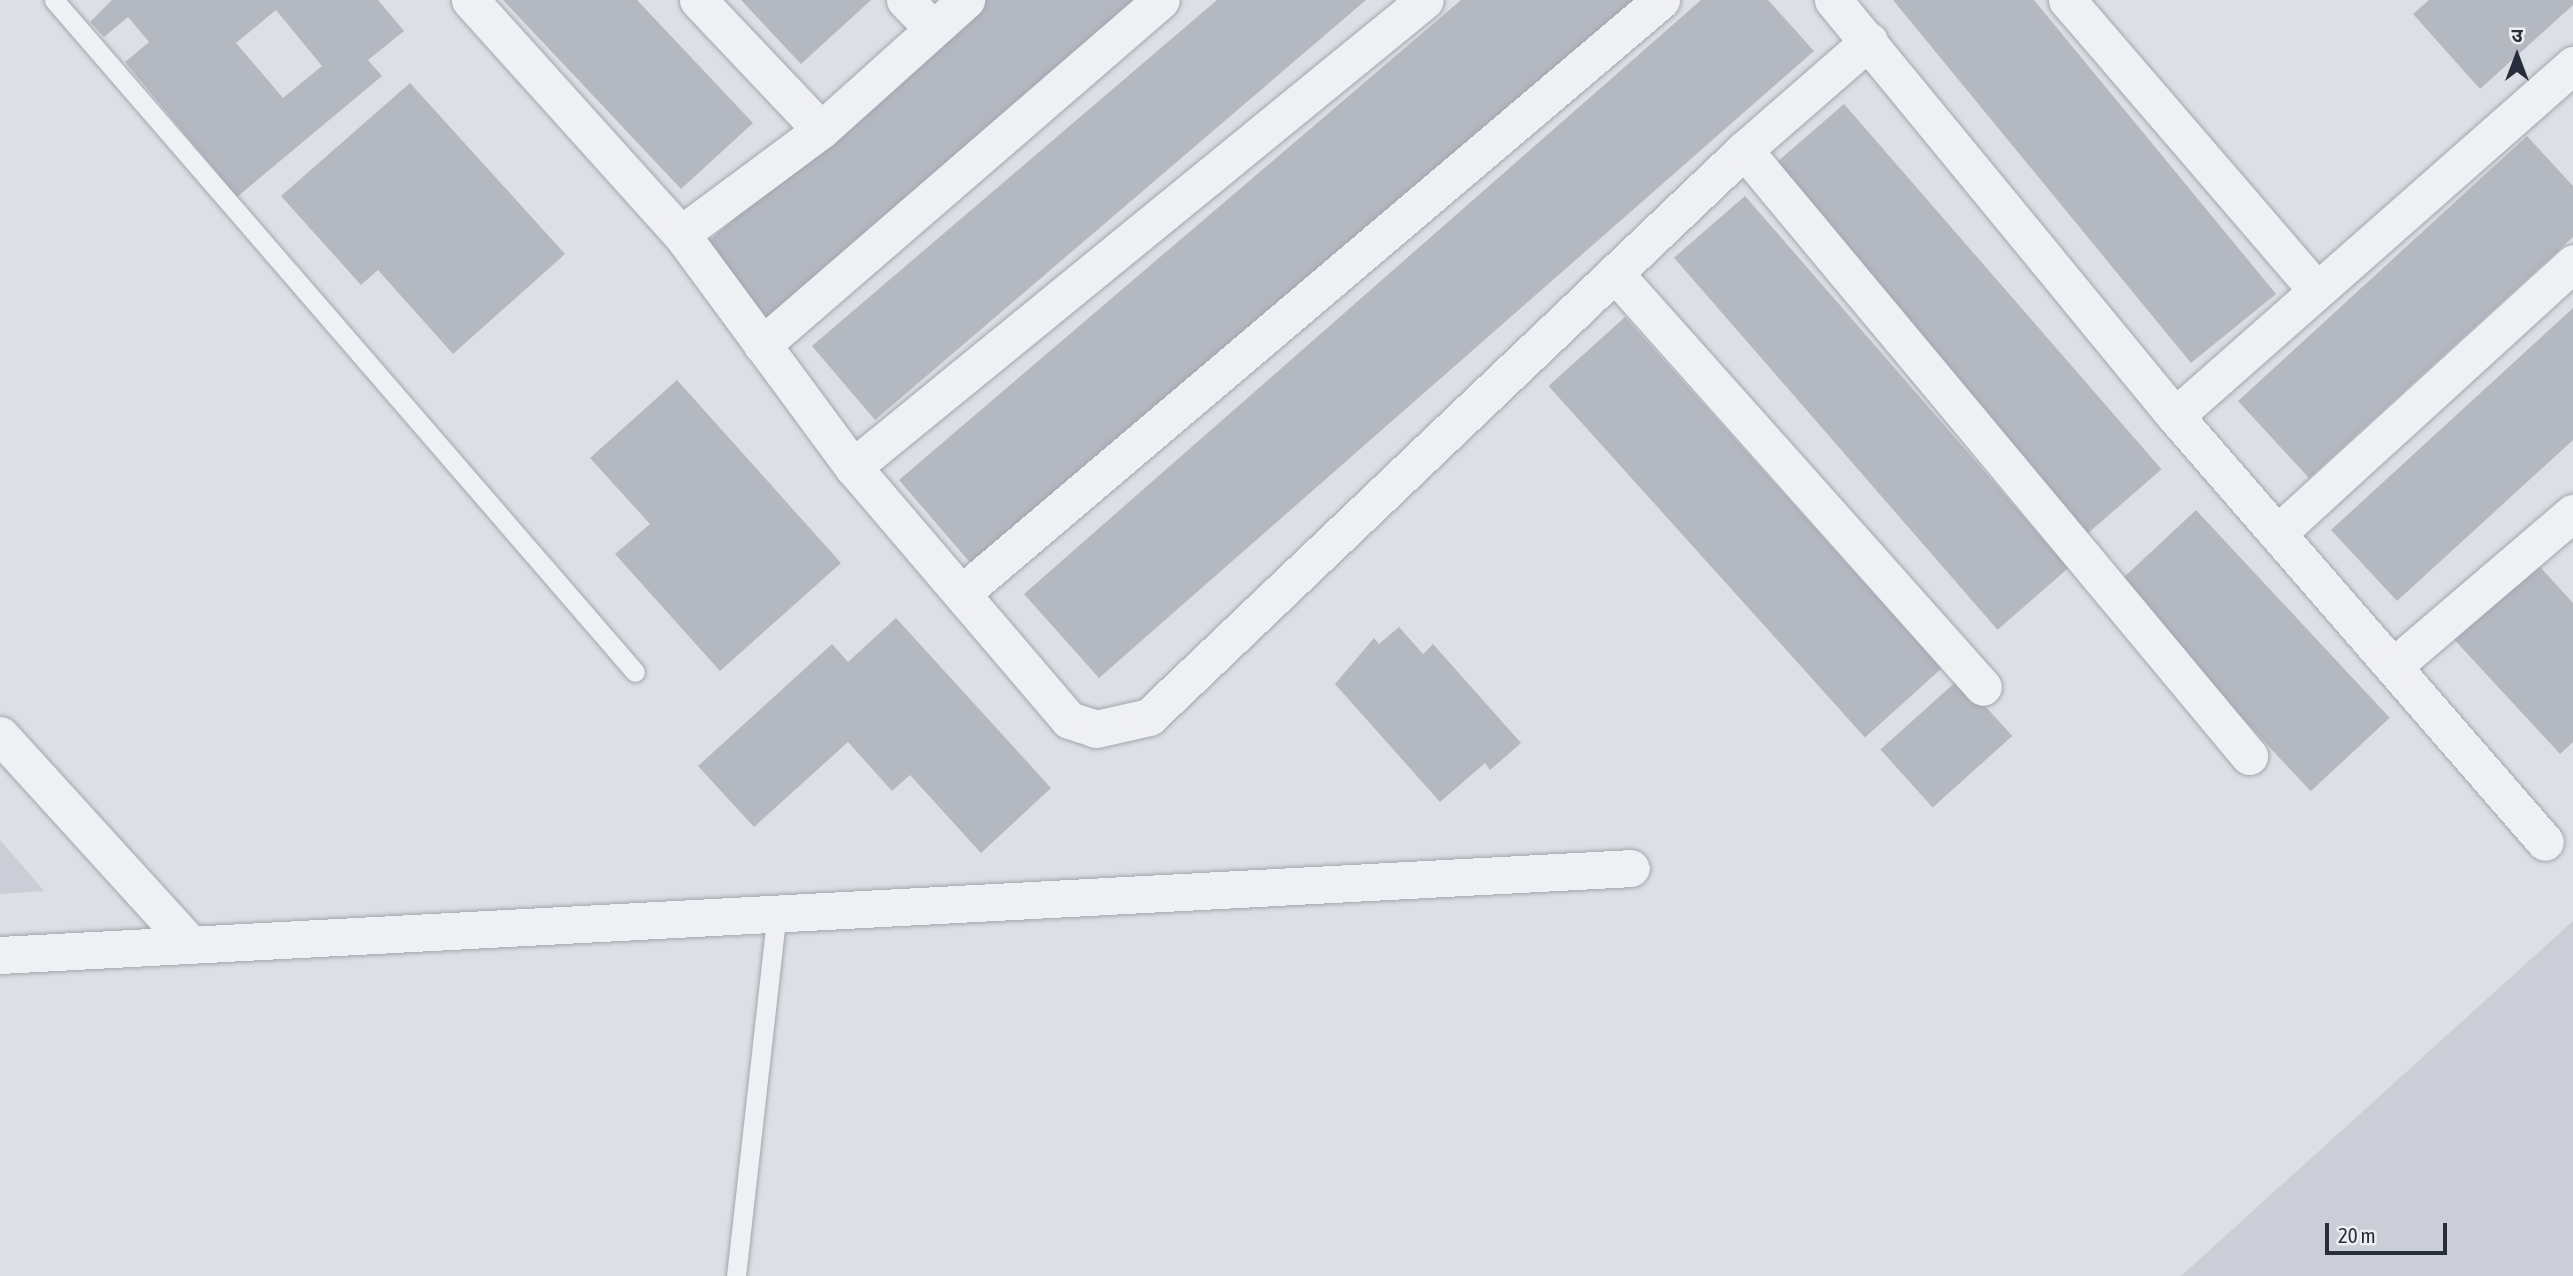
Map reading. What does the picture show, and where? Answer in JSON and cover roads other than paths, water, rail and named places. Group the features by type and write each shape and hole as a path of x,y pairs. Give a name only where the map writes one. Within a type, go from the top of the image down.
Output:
{"street":[{"path":"470,0 681,234 853,467 1069,720 1096,729 1149,716 1617,276 1744,150 1869,41"},
{"path":"698,0 821,130"},
{"path":"905,0 933,29"},
{"path":"681,234 821,130 966,0"},
{"path":"762,345 1161,0"},
{"path":"853,467 1425,0"},
{"path":"962,593 1661,0"},
{"path":"1833,0 2175,416 2396,664 2545,842"},
{"path":"2067,0 2315,288"},
{"path":"2175,416 2315,288 2573,65"},
{"path":"1744,150 2249,756"},
{"path":"2280,531 2573,263"},
{"path":"1617,276 1983,687"},
{"path":"2396,664 2573,513"},
{"path":"0,735 191,945"},
{"path":"0,955 1631,868"}],"lane":[{"path":"54,0 635,672"},
{"path":"736,1276 778,913"}]}
